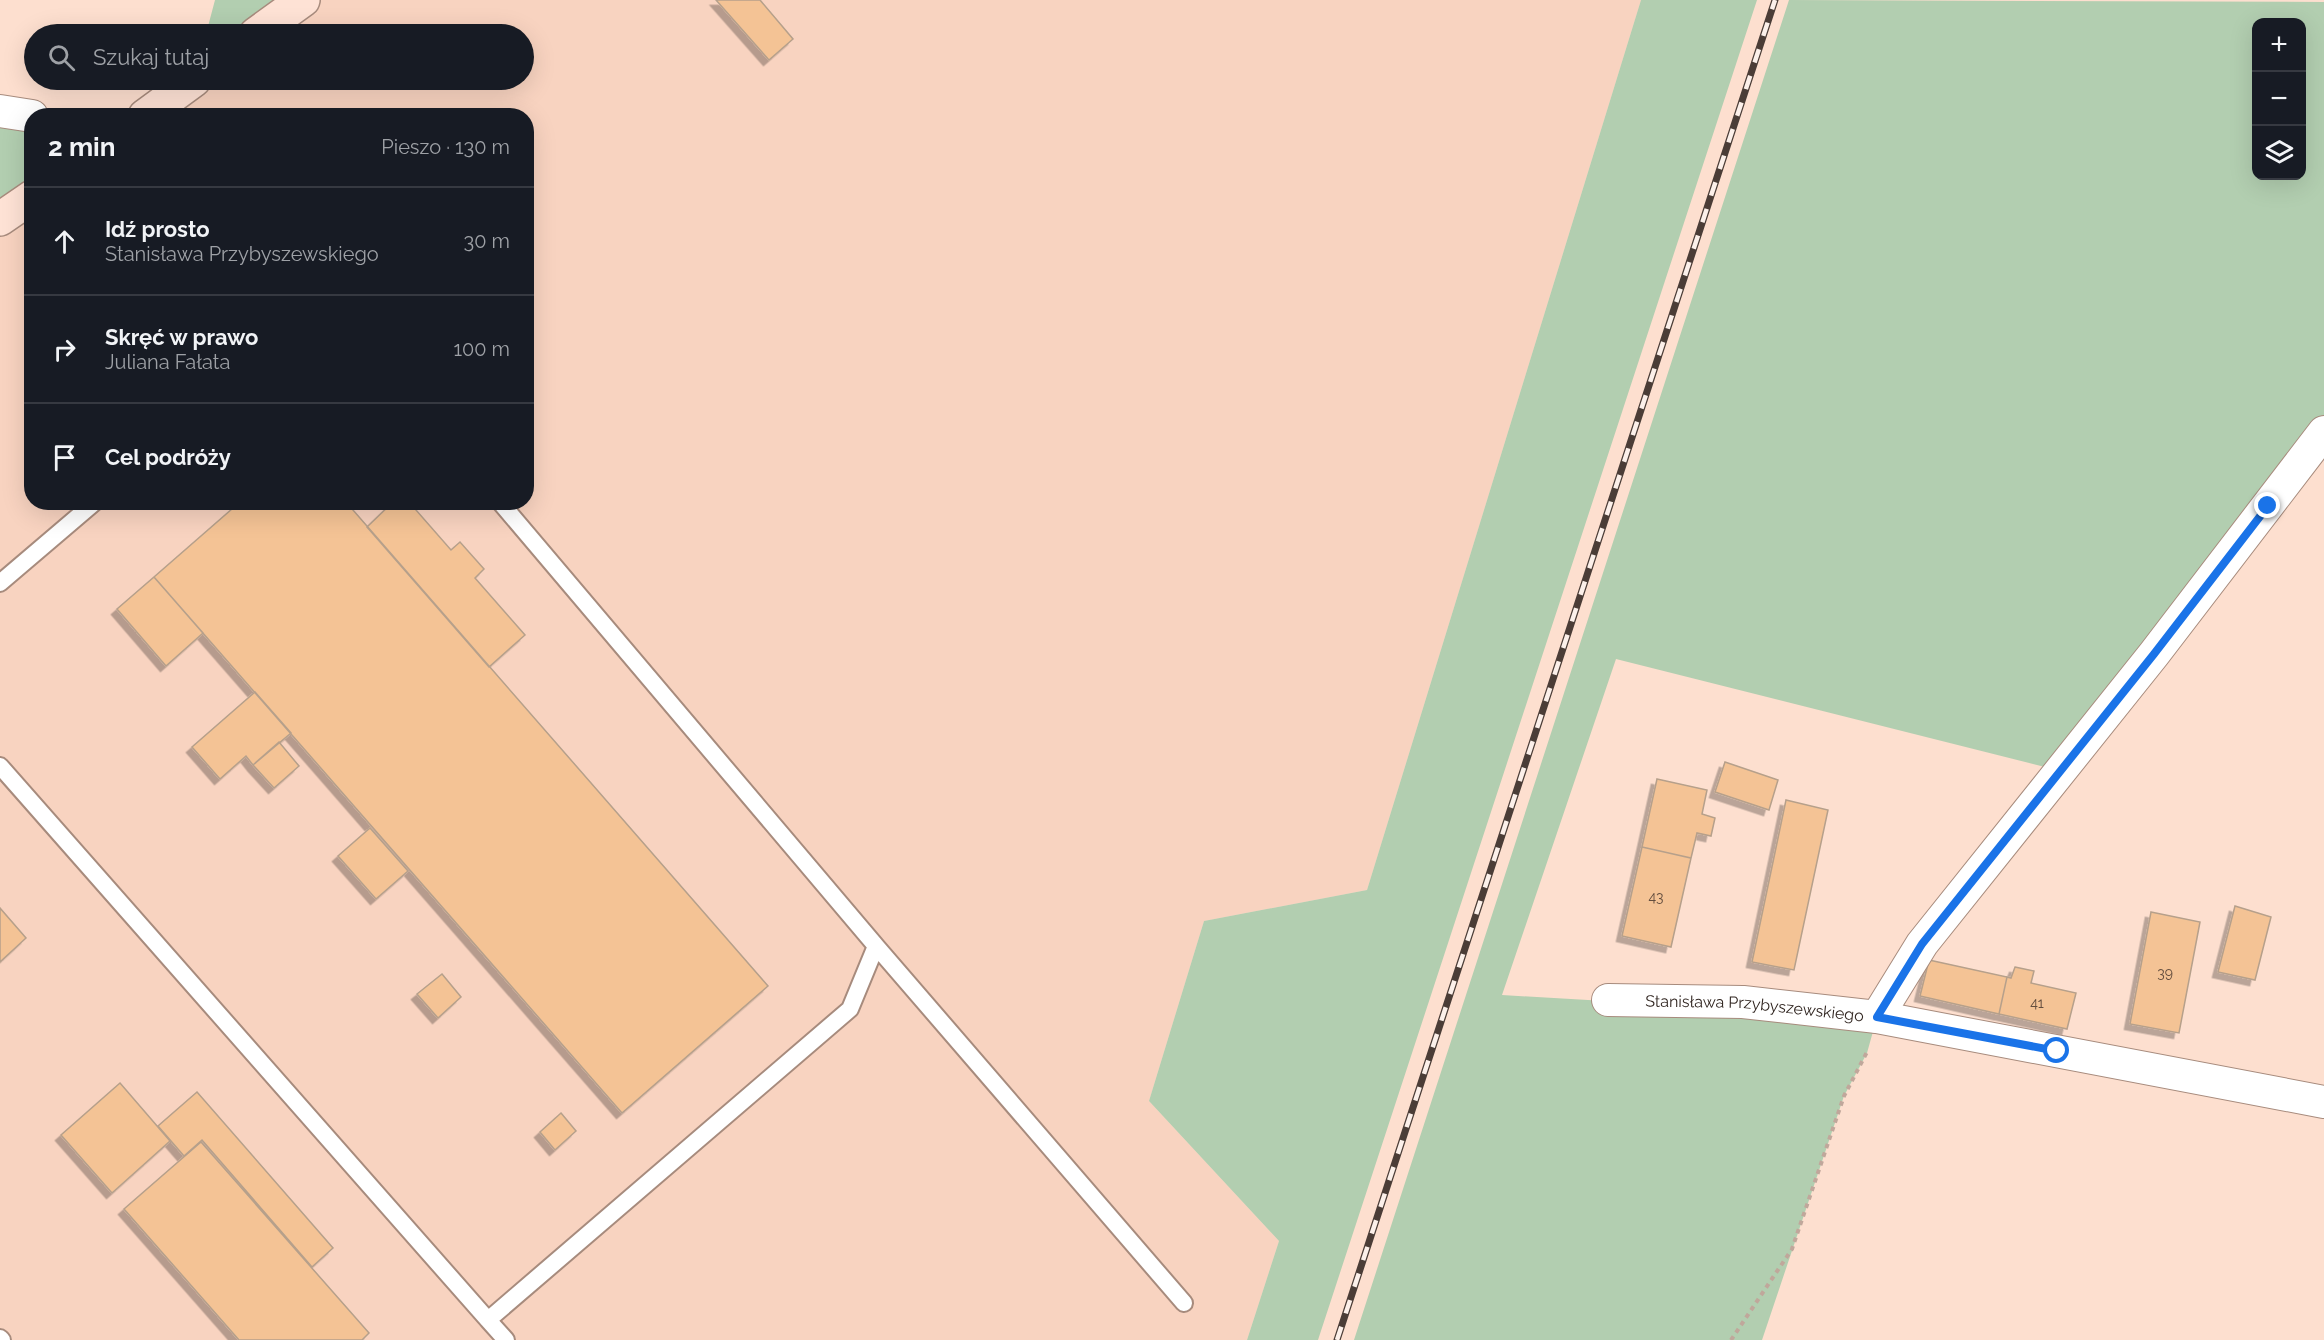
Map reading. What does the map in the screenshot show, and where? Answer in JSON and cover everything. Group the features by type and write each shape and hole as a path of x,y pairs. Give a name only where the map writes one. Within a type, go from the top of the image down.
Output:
{"street":[{"path":"270,24 303,0"},
{"path":"156,108 180,90"},
{"path":"0,111 24,115"},
{"path":"0,219 24,202"},
{"path":"1877,1017 1922,944 2154,654 2324,432"},
{"name":"Stanisława Przybyszewskiego","path":"1608,1000 1743,1002 1877,1017 2324,1102"}],"lane":[{"path":"0,583 86,510"},
{"path":"507,510 876,946 1184,1304"},
{"path":"0,766 506,1340"},
{"path":"488,1320 850,1009 876,946"}],"path":[{"path":"1731,1340 1792,1249 1844,1096 1867,1053 1877,1017"}],"shaded area":[{"path":"303,0 1641,0 1367,890 1204,921 1149,1101 1279,1241 1247,1340 0,1340 0,219 24,202 24,510 534,510 534,108 155,108 180,90 534,90 534,24 270,24"}],"green space":[{"path":"215,0 303,0 270,24 209,24"},
{"path":"1641,0 1757,0 1318,1340 1247,1340 1279,1241 1149,1101 1204,921 1367,890"},
{"path":"1789,0 2324,2 2324,432 2061,771 1616,659 1502,995 1877,1017 1867,1053 1844,1096 1762,1340 1354,1340"},
{"path":"0,111 24,115 24,202 0,219"}],"building":[{"path":"716,0 760,0 793,39 769,60"},
{"path":"231,510 353,510 768,986 622,1113 154,577"},
{"path":"385,510 416,510 451,550 460,542 484,569 475,578 525,635 489,667 367,527"},
{"path":"154,577 203,633 166,666 117,609"},
{"path":"255,692 291,733 253,765 246,756 220,779 192,747"},
{"path":"279,742 299,766 274,788 253,765"},
{"path":"1725,762 1778,780 1769,810 1715,792"},
{"path":"1657,779 1707,790 1702,814 1715,818 1711,836 1697,833 1691,858 1642,847"},
{"path":"1786,800 1828,810 1794,970 1752,962"},
{"path":"370,828 408,871 376,899 338,856"},
{"path":"1642,847 1691,858 1671,947 1622,936"},
{"path":"2235,906 2271,917 2255,980 2218,972"},
{"path":"0,908 26,938 0,962"},
{"path":"2151,912 2200,922 2179,1033 2130,1024"},
{"path":"1929,960 2007,977 1999,1014 1920,996"},
{"path":"2015,967 2034,971 2031,983 2076,993 2067,1029 1999,1014 2007,977 2011,978"},
{"path":"442,974 461,997 438,1018 417,994"},
{"path":"120,1083 170,1141 112,1193 61,1135"},
{"path":"197,1092 333,1248 312,1267 202,1140 184,1156 158,1126"},
{"path":"561,1113 576,1131 555,1150 540,1132"},
{"path":"201,1142 369,1333 362,1340 239,1340 124,1209"}],"railway":[{"path":"1337,1340 1775,0"}],"route":[{"path":"2057,1051 1877,1017 1922,944 2154,654 2268,506"}]}
